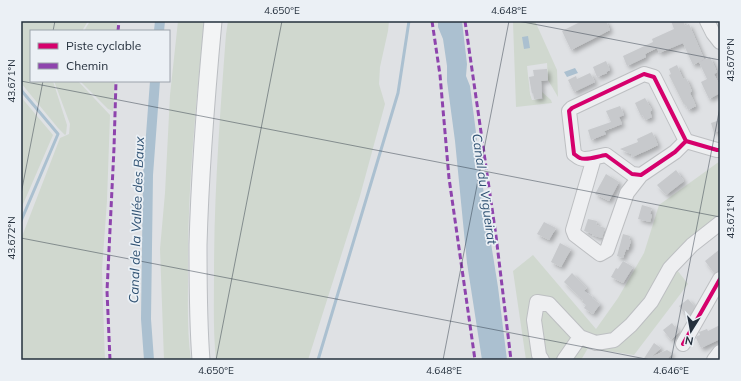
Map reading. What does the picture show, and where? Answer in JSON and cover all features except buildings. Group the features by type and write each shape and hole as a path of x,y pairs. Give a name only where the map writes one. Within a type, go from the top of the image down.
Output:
{"main road":[{"path":"202,360 198,284 199,204 205,98 213,21"}],"street":[{"path":"708,21 713,33 720,42"},
{"path":"641,175 632,174 606,155 594,158 580,158 574,154 569,111 572,108 644,74 654,77 686,141 720,150"},
{"path":"594,158 573,230 575,235 600,254 607,250 627,193 641,175 675,152 686,141"},
{"path":"542,360 539,355 534,320 537,302 549,304 580,337 596,343 614,340 631,325 651,302 670,268 692,244 720,223"},
{"path":"684,344 720,279"},
{"path":"564,360 580,337"},
{"path":"714,360 720,352"}],"shaded area":[{"path":"21,21 88,21 83,30 30,30 30,82 53,82 67,125 65,135 21,83"},
{"path":"90,21 117,21 117,30 85,30"},
{"path":"178,21 204,21 189,214 188,319 191,360 164,360 160,249 165,193 170,95"},
{"path":"228,21 389,21 380,67 379,84 385,104 360,196 308,360 216,360 214,339 214,245 216,184"},
{"path":"535,21 557,70 558,97 548,80 547,63 527,66 530,94 532,100 543,99 542,92 551,100 552,103 516,107 513,22"},
{"path":"54,82 79,82 110,115 107,201 102,269 105,360 21,360 21,239 60,138 69,134 70,124"},
{"path":"81,82 115,82 113,111 108,109"},
{"path":"21,97 53,135 21,209"},
{"path":"720,161 720,231 691,254 677,270 688,284 634,355 588,348 581,360 526,360 513,271 533,255 596,329 618,298 644,253 659,205"}],"water":[{"path":"438,21 462,21 467,64 466,76 470,86 507,360 482,360 467,263 455,141 447,81 447,66 443,39 438,27"},
{"path":"528,36 530,48 524,49 522,37"},
{"path":"575,68 578,73 567,77 564,72"}],"waterway":[{"name":"Canal de la Vallée des Baux","path":"159,30 160,21"},
{"path":"318,360 398,93 409,21"},
{"name":"Canal de la Vallée des Baux","path":"149,360 146,319 148,175 155,82"},
{"path":"21,90 58,134 21,221"}],"marked path":[{"path":"118,30 119,21"},
{"path":"432,21 440,75 449,178 475,360"},
{"path":"465,21 496,236 511,360"},
{"path":"110,360 107,291 116,82"}],"cycle path":[{"path":"686,141 675,152 641,175 632,174 606,155 583,159 574,154 569,111 572,108 644,74 654,77 686,141 720,150"},
{"path":"683,344 720,279"}],"water label":[{"name":"Canal du Vigueirat","path":"485,189"}]}
